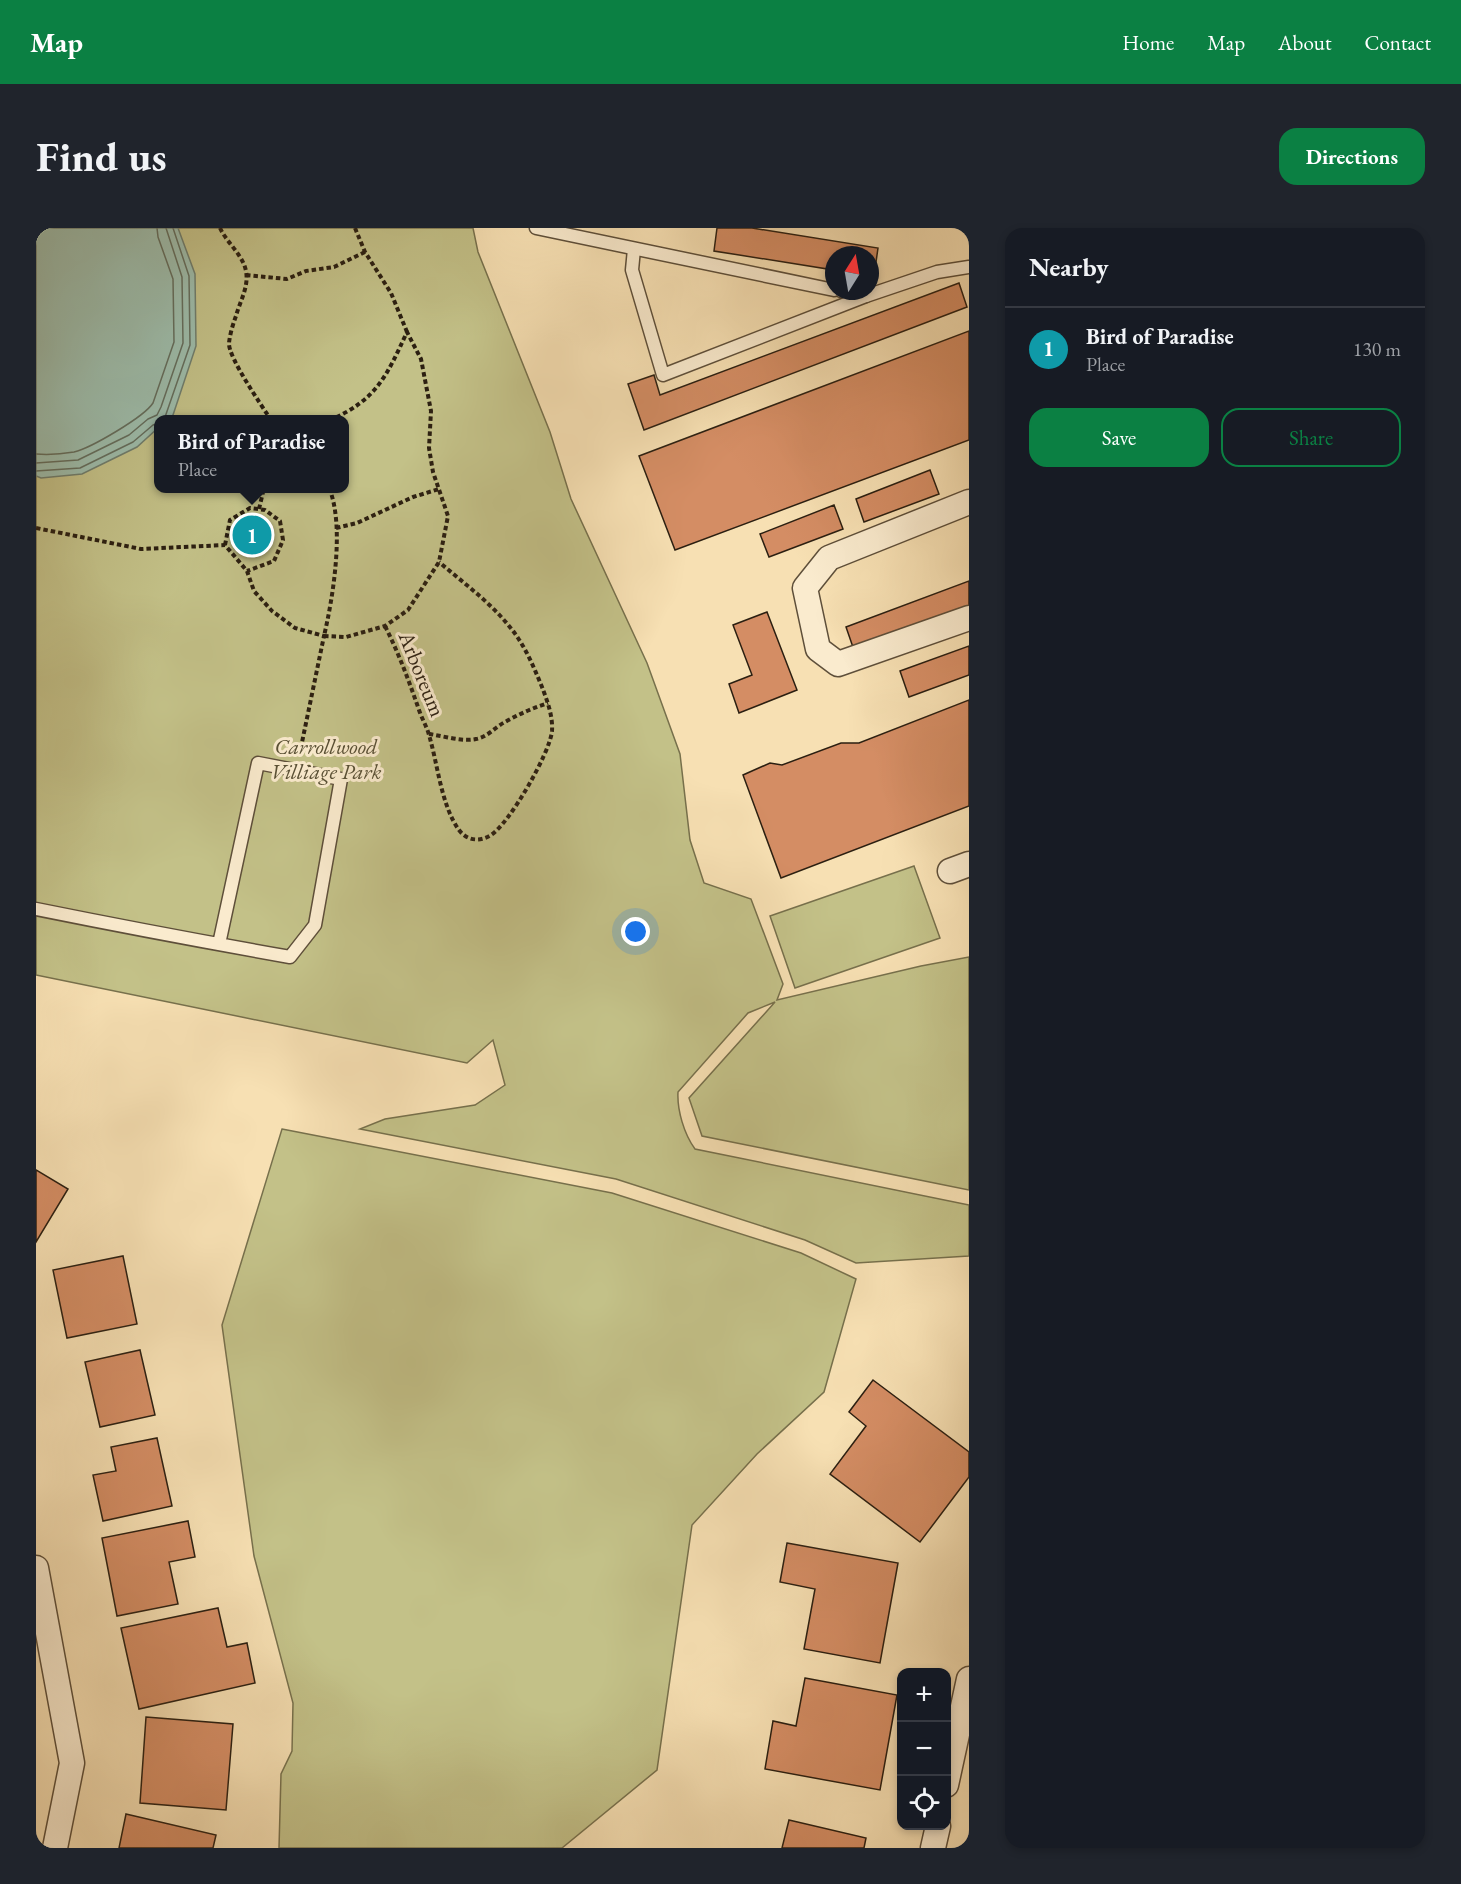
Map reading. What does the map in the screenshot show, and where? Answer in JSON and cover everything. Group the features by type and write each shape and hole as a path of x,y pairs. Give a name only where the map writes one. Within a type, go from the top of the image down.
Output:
{"street":[{"path":"969,502 830,558 806,588 818,649 838,664 969,618"},
{"path":"36,1568 43,1641 72,1763 55,1848"},
{"path":"948,1776 969,1679"},
{"path":"933,1848 937,1830"}],"lane":[{"path":"536,228 825,288"},
{"path":"634,249 632,270 663,375 856,300"},
{"path":"879,292 937,272 969,267"},
{"path":"36,909 219,944 290,957 315,925 341,779 258,763 219,944"}],"path":[{"path":"220,228 241,258 247,283 229,345 233,359 268,415"},
{"path":"247,571 274,561 282,540 280,521 265,510 250,508 230,520 225,545 247,571 254,591 272,611 294,628 324,636 346,637 385,626 408,610 439,562 448,516 433,472 429,448 430,411 422,359 407,332 391,293 365,252 355,228"},
{"path":"246,275 287,279 306,271 334,267 365,252"},
{"path":"339,415 363,402 378,387 407,332"},
{"path":"336,528 357,523 413,497 439,489"},
{"path":"259,509 263,493"},
{"path":"296,770 331,597 336,528 330,493"},
{"path":"36,528 141,549 225,545"},
{"name":"Arboreum","path":"385,626 405,668 429,734 450,813 466,838 480,841 492,835 506,819 540,766 552,730 548,703 535,669 517,637 492,609 439,562"},
{"name":"Arboreum","path":"429,734 459,739 478,739 494,731 502,723 548,703"}],"green space":[{"name":"Carrollwood Villiage Park","path":"36,228 473,228 478,252 550,432 571,499 647,663 680,754 690,840 704,883 751,899 783,984 777,1000 969,957 969,1190 702,1136 689,1098 775,1002 748,1013 678,1092 680,1114 688,1136 695,1149 969,1205 969,1256 856,1263 805,1240 616,1179 360,1129 385,1119 475,1105 505,1085 493,1040 467,1063 36,975"},
{"path":"914,866 940,938 795,988 770,916"},
{"path":"282,1129 612,1193 801,1253 856,1279 824,1392 757,1454 692,1525 657,1770 562,1848 279,1848 281,1774 292,1751 293,1703 254,1556 222,1325"}],"water":[{"path":"36,228 178,228 195,274 196,346 173,415 154,415 154,432 137,447 82,474 41,478 36,476"}],"building":[{"path":"717,228 752,228 865,246 825,246 825,269 714,251"},
{"path":"959,283 967,307 644,430 628,384 654,375 660,395"},
{"path":"969,331 969,440 675,550 639,456"},
{"path":"930,470 939,494 864,522 856,499"},
{"path":"834,505 843,529 769,557 760,534"},
{"path":"969,581 969,611 855,653 846,627"},
{"path":"767,612 797,690 739,713 729,684 752,675 733,625"},
{"path":"969,646 969,675 909,697 900,671"},
{"path":"969,700 969,806 781,878 743,775 770,763 782,765 841,743 859,743"},
{"path":"36,1170 68,1189 36,1242"},
{"path":"123,1256 137,1324 67,1338 53,1270"},
{"path":"140,1350 155,1415 100,1427 85,1362"},
{"path":"873,1380 969,1452 969,1477 920,1542 830,1474 866,1426 849,1412"},
{"path":"157,1438 172,1506 103,1521 93,1475 116,1471 111,1447"},
{"path":"188,1521 195,1557 169,1562 178,1604 117,1616 102,1538"},
{"path":"787,1543 898,1563 880,1663 804,1649 815,1589 780,1582"},
{"path":"218,1608 227,1647 247,1643 255,1683 139,1709 121,1628"},
{"path":"805,1678 897,1695 880,1790 765,1769 773,1721 796,1726"},
{"path":"146,1717 233,1724 226,1810 140,1803"},
{"path":"126,1814 216,1835 213,1848 119,1848"},
{"path":"789,1820 866,1838 864,1848 782,1848"}],"place":[{"name":"Bird of Paradise","path":"252,535"}]}
